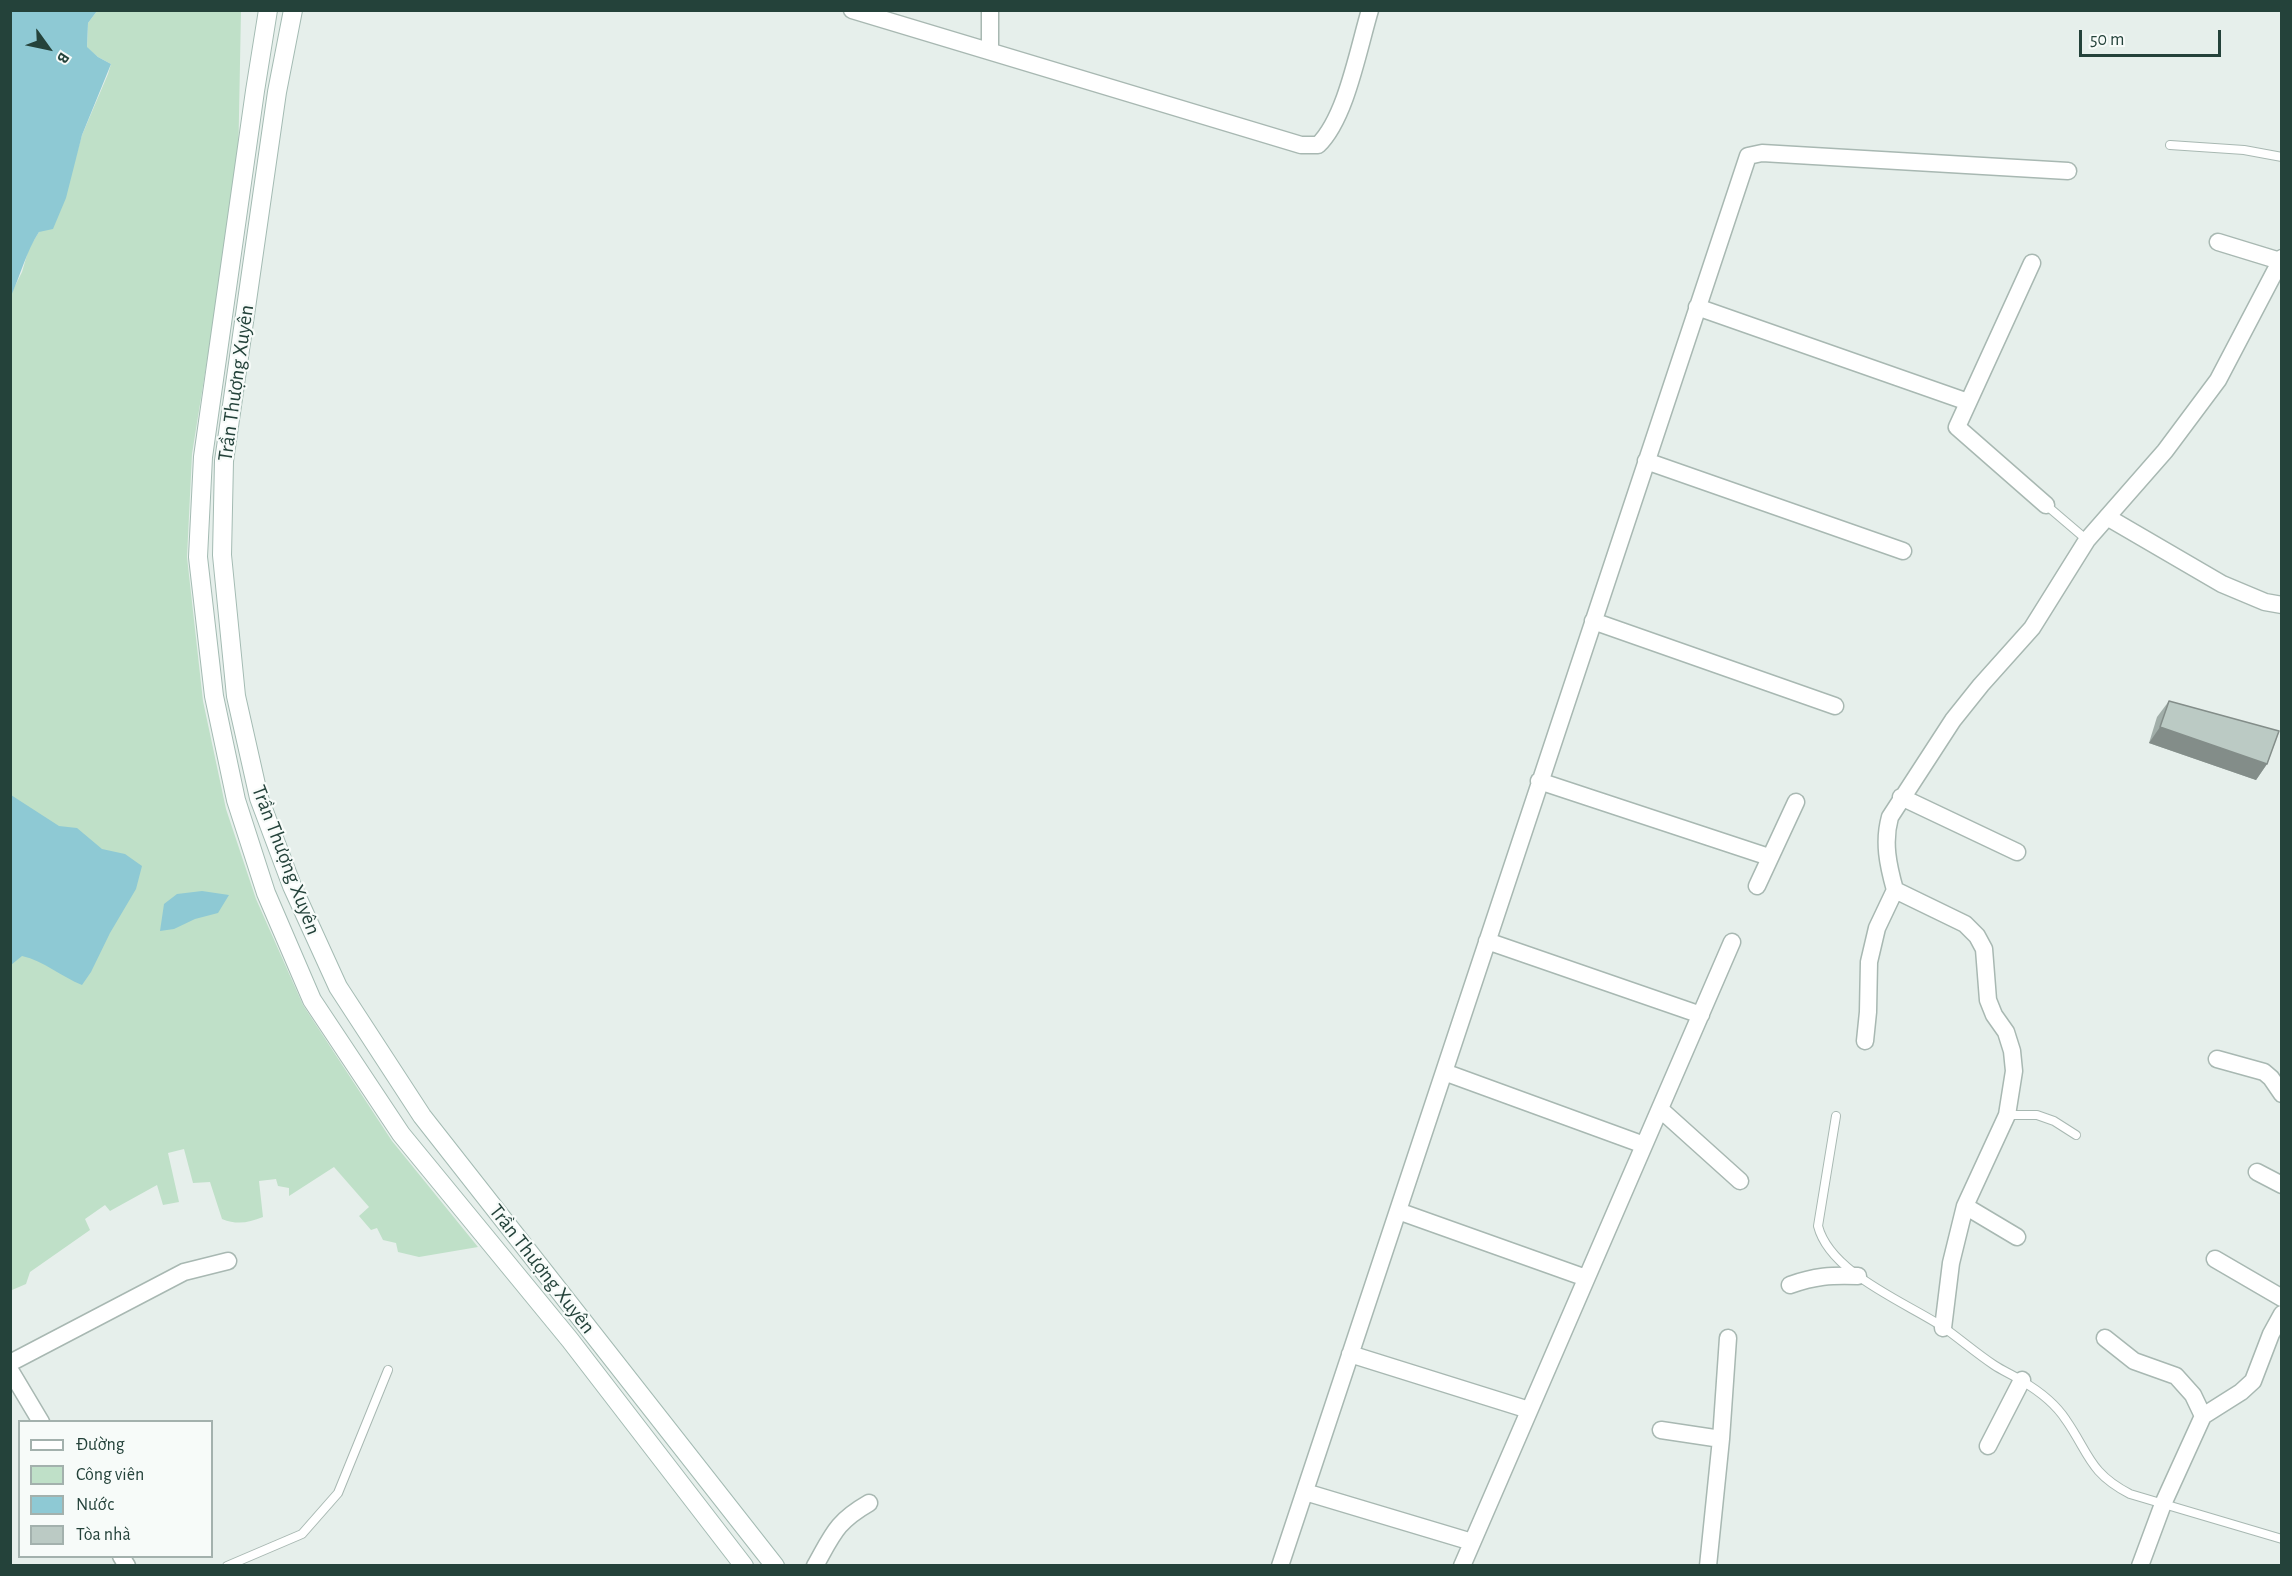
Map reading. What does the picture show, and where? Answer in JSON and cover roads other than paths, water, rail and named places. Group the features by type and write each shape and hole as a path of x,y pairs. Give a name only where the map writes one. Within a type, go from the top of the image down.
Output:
{"main road":[{"name":"Trần Thượng Xuyên","path":"267,12 202,457 198,557 214,696 236,800 266,893 312,1000 401,1134 570,1340 744,1566"},
{"name":"Trần Thượng Xuyên","path":"293,12 275,103 224,461 222,555 236,696 259,798 291,885 338,987 422,1116 775,1566"}],"street":[{"path":"852,10 1301,146 1318,146 1329,135 1341,111 1370,10"},
{"path":"990,10 990,51"},
{"path":"1280,1566 1748,156 1762,153 2068,171"},
{"path":"1865,1041 1869,962 1877,928 1895,890 1887,860 1886,833 1890,817 1953,720 2032,628 2087,540 2165,451 2218,380 2281,259 2218,242"},
{"path":"2032,263 1956,427 2046,505"},
{"path":"1697,307 1968,402"},
{"path":"1646,461 1903,551"},
{"path":"2108,517 2222,584 2265,602 2282,605"},
{"path":"1593,621 1835,706"},
{"path":"1539,781 1770,857"},
{"path":"1901,797 2018,852"},
{"path":"1756,886 1796,802"},
{"path":"1895,890 1965,924 1977,936 1984,949 1989,1000 1994,1015 2006,1032 2012,1051 2013,1071 2007,1114 1965,1206 1951,1263 1943,1328"},
{"path":"1487,941 1701,1015"},
{"path":"1462,1566 1732,942"},
{"path":"2217,1059 2264,1072 2282,1094"},
{"path":"1444,1072 1644,1145"},
{"path":"1660,1109 1740,1181"},
{"path":"2257,1172 2282,1185"},
{"path":"1965,1206 2017,1237"},
{"path":"1398,1211 1587,1278"},
{"path":"2215,1258 2282,1298"},
{"path":"10,1363 184,1272 228,1261"},
{"path":"1790,1285 1814,1277 1858,1276"},
{"path":"2140,1566 2163,1504 2203,1416 2241,1392 2253,1381 2271,1334 2281,1318"},
{"path":"1708,1566 1721,1439 1728,1338"},
{"path":"2105,1338 2134,1361 2176,1376 2193,1395 2203,1416"},
{"path":"1350,1354 1529,1410"},
{"path":"10,1370 16,1389 39,1420"},
{"path":"1988,1446 2022,1380"},
{"path":"1661,1430 1721,1439"},
{"path":"1305,1492 1472,1542"},
{"path":"816,1566 838,1525 868,1503"}],"lane":[{"path":"2170,145 2244,150 2282,157"},
{"path":"2046,505 2087,540"},
{"path":"2007,1114 2037,1115 2054,1121 2076,1135"},
{"path":"1836,1116 1818,1226 1821,1239 1831,1252 1858,1276 1943,1328 1996,1367 2022,1380 2048,1399 2066,1419 2090,1462 2112,1485 2130,1494 2282,1539"},
{"path":"226,1566 302,1534 325,1509 338,1492 388,1370"}],"water":[{"path":"11,10 97,11 88,23 87,47 98,57 111,64 82,135 66,198 53,229 39,232 11,296"},
{"path":"11,795 59,826 77,828 102,849 125,854 142,866 136,889 82,985 22,956 11,965"},
{"path":"202,891 229,895 218,913 195,919 174,929 160,931 164,904 177,894"}]}
